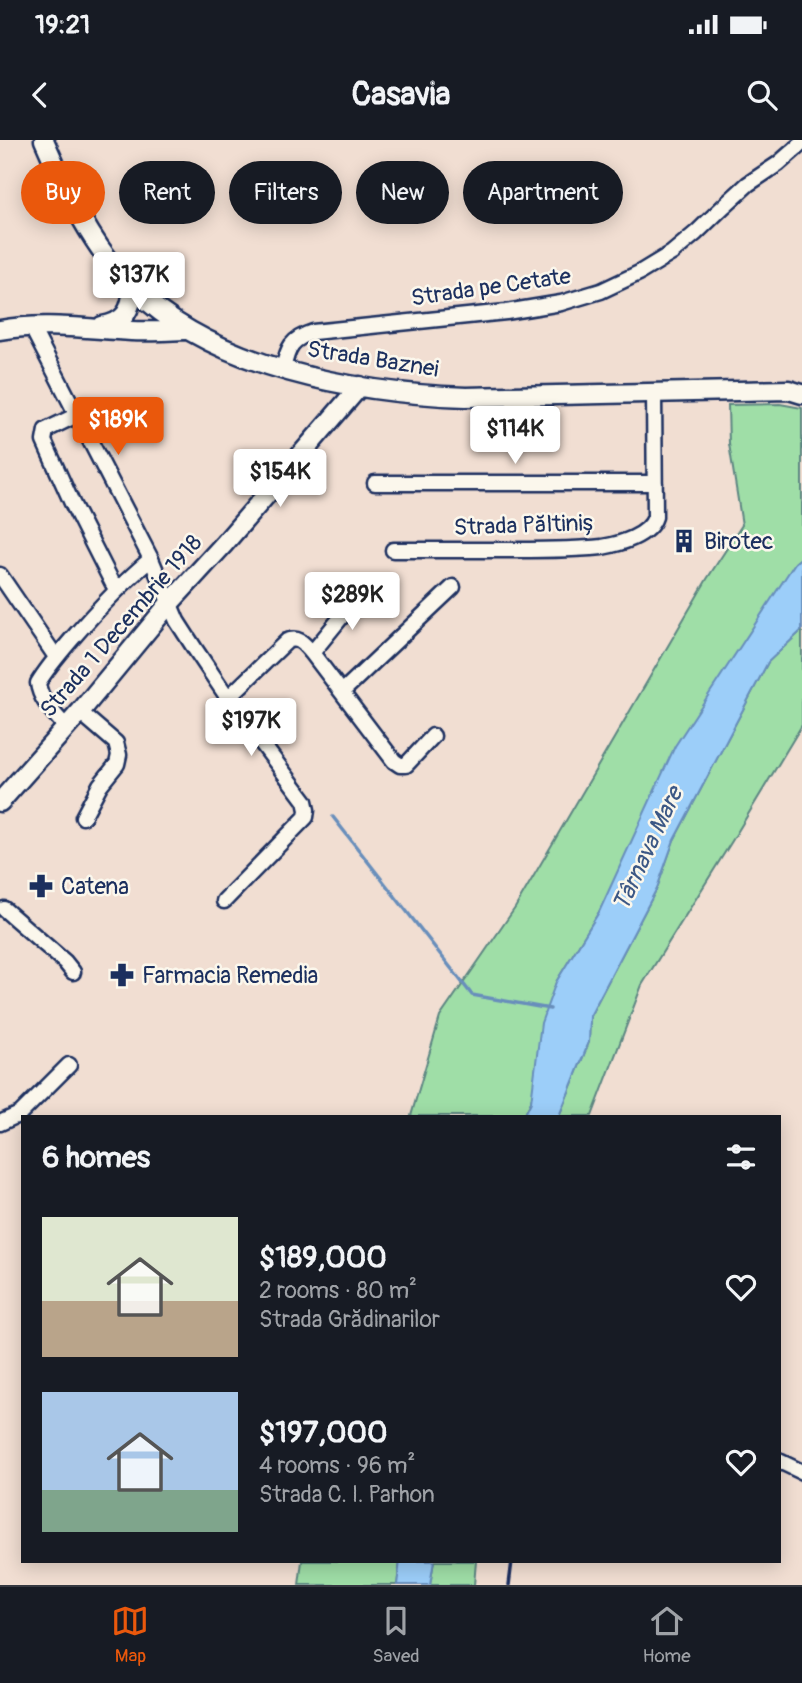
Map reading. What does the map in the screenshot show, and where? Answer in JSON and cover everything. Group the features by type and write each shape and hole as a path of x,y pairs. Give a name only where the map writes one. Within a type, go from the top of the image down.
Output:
{"main road":[{"name":"Strada Baznei","path":"44,140 72,203 88,230 134,289 185,330 231,351 283,369 360,386 423,395 466,397 798,391"},
{"path":"92,328 109,325 128,314 134,289"},
{"path":"0,330 31,326 141,332 185,330"},
{"name":"Strada 1 Decembrie 1918","path":"0,802 360,386"}],"street":[{"name":"Strada pe Cetate","path":"283,369 293,342 300,336 313,332 506,312 561,303 601,291 672,253 748,184 778,164 802,143"},
{"path":"31,326 151,559 169,604 228,698 305,801 306,817 224,901"},
{"name":"Strada Păltiniș","path":"393,550 564,550 604,547 631,539 645,531 655,517 654,393"},
{"path":"77,415 47,430 44,441 116,590"},
{"name":"Strada Păltiniș","path":"375,483 655,484"},
{"path":"66,727 43,699 38,691 38,683 56,657 116,590 151,559"},
{"path":"0,575 56,657"},
{"path":"342,692 453,587"},
{"path":"312,653 365,588"},
{"path":"228,698 293,638 300,640 312,653 394,761 406,765 433,736"},
{"path":"80,712 116,743 119,754 117,764 100,785 83,817"},
{"path":"1,910 65,962 73,972"},
{"path":"0,1123 20,1114 69,1065"},
{"path":"781,1462 802,1472"}],"green space":[{"path":"780,404 802,408 802,557 795,563 599,912 556,982 531,1102 524,1115 411,1115 440,1017 515,908 707,579 742,525 729,444 728,405"},
{"path":"802,630 802,725 642,985 592,1115 559,1115 589,1042 590,1016 657,888 674,840 768,662"},
{"path":"302,1563 400,1563 397,1585 299,1585"},
{"path":"434,1563 476,1563 474,1585 430,1585"}],"water":[{"name":"Târnava Mare","path":"802,557 802,630 768,662 674,840 657,888 590,1016 589,1042 559,1115 524,1115 531,1102 541,1023 556,982 599,912 675,746 795,563"},
{"path":"400,1563 434,1563 430,1585 397,1585"}],"waterway":[{"path":"333,817 472,995 550,1009"}],"railway":[{"path":"509,1585 512,1563"}],"place":[{"name":"Birotec","path":"684,541"},
{"name":"Catena","path":"41,886"},
{"name":"Farmacia Remedia","path":"122,975"}]}
